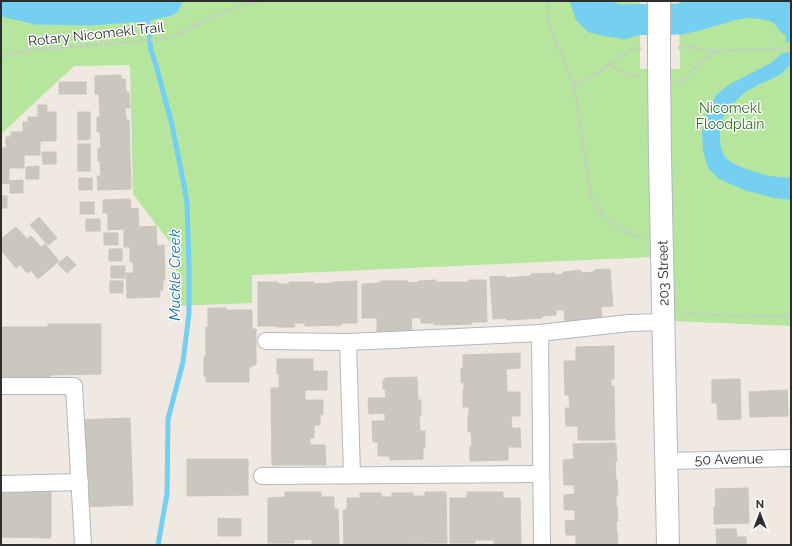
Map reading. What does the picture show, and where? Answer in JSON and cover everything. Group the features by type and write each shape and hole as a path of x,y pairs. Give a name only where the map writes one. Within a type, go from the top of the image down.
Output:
{"main road":[{"name":"203 Street","path":"659,1 651,73 672,318 667,461 668,545"}],"street":[{"path":"266,341 348,342 540,333 672,318"},
{"path":"540,333 542,545"},
{"path":"348,342 352,475"},
{"path":"1,386 74,386 83,545"},
{"name":"50 Avenue","path":"667,461 791,458"},
{"path":"262,476 541,474"},
{"path":"1,484 80,482"}],"path":[{"name":"Rotary Nicomekl Trail","path":"1,57 22,51 169,38 220,13 259,1"},
{"path":"548,1 549,24 574,85 591,196 603,216 620,230 648,241"},
{"path":"675,48 689,47 716,52 791,48"},
{"path":"574,85 610,65 632,49 646,48"},
{"path":"676,83 681,81 707,57 716,52"},
{"path":"610,65 631,76 651,73"},
{"path":"672,318 791,317"}],"green space":[{"path":"1,1 640,1 640,69 650,69 653,257 252,275 252,303 172,306 178,253 133,194 130,65 74,66 1,134"},
{"name":"Nicomekl Floodplain","path":"679,1 791,1 791,326 672,321 668,69 680,69"}],"water":[{"path":"570,1 601,1 610,9 624,13 640,12 640,35 625,39 588,32 576,20"},
{"path":"701,1 791,1 791,42 785,43 785,31 781,22 773,17 762,15 751,14 727,18 692,28 679,29 679,7"},
{"path":"791,52 791,64 783,72 750,89 728,110 722,119 720,141 725,157 733,163 746,169 770,176 791,178 791,200 774,198 744,190 719,179 708,168 703,151 702,132 706,112 717,94 730,84 771,63 782,53"}],"building":[{"path":"121,75 121,79 125,79 126,92 129,92 130,108 125,108 126,120 129,120 131,189 98,190 97,176 101,176 100,161 98,161 98,148 101,148 100,132 97,132 97,117 100,117 99,94 95,94 95,76"},
{"path":"59,82 86,82 86,94 59,94"},
{"path":"38,105 47,105 47,112 56,112 56,141 40,141 40,155 24,155 24,168 9,168 9,184 1,183 1,148 6,148 6,137 11,137 11,132 23,132 23,122 28,122 28,117 38,117"},
{"path":"78,112 90,112 90,139 78,140"},
{"path":"78,144 90,144 90,171 78,171"},
{"path":"42,152 56,152 56,164 43,164"},
{"path":"39,166 39,179 26,179 26,167"},
{"path":"79,178 92,178 92,190 79,190"},
{"path":"23,180 23,193 10,193 10,181"},
{"path":"1,196 7,196 7,208 1,208"},
{"path":"130,199 131,209 138,208 139,227 156,226 157,246 164,245 165,280 163,280 163,290 160,290 160,297 127,298 126,273 134,273 133,262 130,262 130,247 124,247 124,229 108,230 108,213 103,213 103,200"},
{"path":"80,202 94,202 94,214 80,214"},
{"path":"39,217 57,238 48,245 30,225"},
{"path":"86,219 100,219 100,231 86,231"},
{"path":"16,227 27,239 31,236 41,247 45,244 59,261 38,279 31,270 27,273 20,264 16,268 1,250 1,239"},
{"path":"104,233 118,233 118,245 104,245"},
{"path":"109,249 122,249 122,261 109,261"},
{"path":"67,256 76,265 67,273 58,264"},
{"path":"111,266 125,266 125,278 111,278"},
{"path":"610,269 613,306 601,307 602,321 565,323 564,310 556,310 556,315 542,316 542,318 507,320 506,318 493,319 490,277 505,276 505,278 531,276 531,274 555,273 555,275 563,274 563,272 581,270 581,273"},
{"path":"436,280 436,282 469,282 469,280 486,280 487,322 434,325 434,323 421,323 421,318 411,318 412,331 377,332 377,318 362,318 362,284 380,283 380,281 408,281 408,283"},
{"path":"110,281 123,281 123,293 110,293"},
{"path":"357,281 357,323 305,326 305,323 294,323 295,327 258,326 258,282 278,282 278,284 289,284 289,282 314,282 314,284"},
{"path":"208,308 252,310 252,329 256,329 256,365 249,367 249,382 206,382 206,376 204,376 204,357 206,357 206,327 208,327"},
{"path":"48,324 101,324 101,374 50,375 50,380 1,380 1,327 48,327"},
{"path":"614,346 614,379 611,379 611,386 614,386 615,440 578,440 578,426 566,426 565,408 570,408 569,395 565,395 564,361 576,361 576,347"},
{"path":"520,353 520,368 506,369 507,392 520,392 520,416 511,416 512,428 520,428 521,447 508,447 508,460 470,461 470,446 472,446 471,432 468,432 469,407 463,407 464,383 461,383 463,355"},
{"path":"277,359 313,359 313,371 327,371 327,390 305,390 305,400 323,400 323,415 320,415 320,425 314,425 314,438 310,438 310,445 325,445 326,465 272,465 271,388 279,388"},
{"path":"417,377 418,400 421,400 421,416 419,416 420,431 425,431 425,448 423,448 423,459 390,460 390,456 378,456 378,442 373,442 372,421 385,421 385,413 369,414 368,398 386,398 385,389 383,389 383,380 385,380 385,378"},
{"path":"740,379 741,419 718,420 717,403 712,403 712,380"},
{"path":"787,390 788,416 750,417 749,392"},
{"path":"130,418 133,505 82,507 79,420"},
{"path":"615,443 618,495 616,495 616,506 618,521 616,521 618,545 576,545 576,535 566,535 565,521 575,520 575,510 564,510 564,495 575,494 574,485 564,485 563,460 574,459 573,444"},
{"path":"187,459 248,459 248,495 187,496"},
{"path":"1,487 51,487 51,538 1,537"},
{"path":"748,488 749,523 714,524 714,507 716,507 715,489"},
{"path":"285,492 321,492 321,497 334,497 334,509 338,509 339,544 312,544 312,539 294,540 294,543 268,543 268,498 285,497"},
{"path":"425,492 446,492 447,543 344,544 343,510 347,510 347,498 360,498 360,493 381,493 381,497 392,497 392,493 413,493 413,496 425,496"},
{"path":"467,492 503,492 503,498 520,498 521,544 494,544 494,540 475,540 475,543 450,543 450,498 467,498"},
{"path":"218,518 241,519 241,536 218,536"},
{"path":"716,529 736,529 737,537 746,537 746,545 717,545"}],"waterway":[{"path":"3,1 37,9 89,10 145,6 166,1"},
{"path":"586,1 598,13 617,20 679,19 747,2 770,5 784,10 791,20"},
{"name":"Muckle Creek","path":"145,6 151,50 172,125 184,185 187,203 189,266 189,313 183,362 168,419 167,494 158,545"}]}
